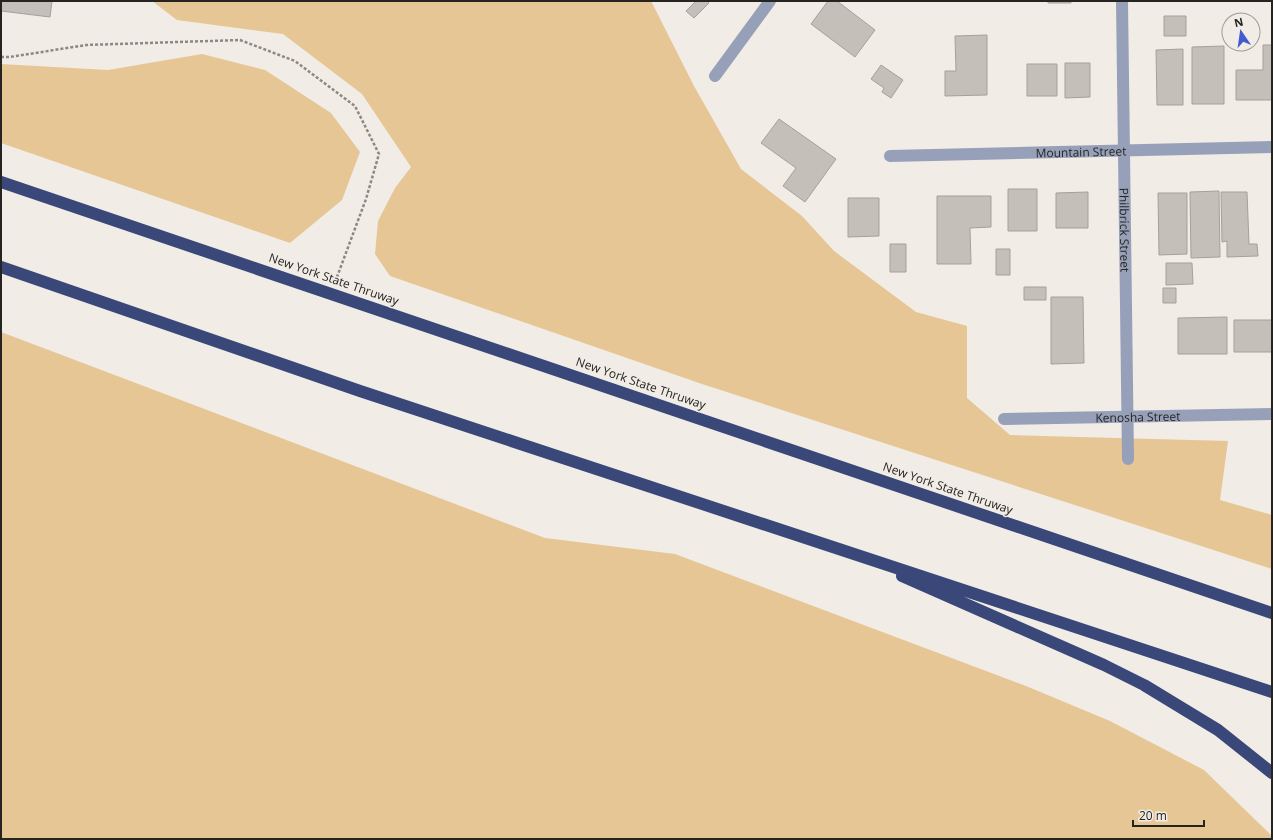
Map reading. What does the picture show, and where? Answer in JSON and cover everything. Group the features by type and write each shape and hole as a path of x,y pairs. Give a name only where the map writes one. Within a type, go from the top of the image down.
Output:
{"highway":[{"name":"New York State Thruway","path":"1,182 331,292 1272,612"},
{"path":"1,267 360,391 834,546 1272,692"},
{"path":"834,546 1104,665 1144,685 1218,730 1272,773"}],"street":[{"path":"714,76 770,1"},
{"name":"Philbrick Street","path":"1122,1 1122,150 1128,459"},
{"name":"Mountain Street","path":"890,156 1272,147"},
{"name":"Kenosha Street","path":"1004,419 1272,414"}],"path":[{"path":"1,57 10,57 86,45 240,40 295,61 354,106 379,154 366,199 331,292"}],"shaded area":[{"path":"152,1 651,1 694,86 741,169 802,216 834,251 916,312 967,326 967,398 1010,435 1228,441 1220,500 1272,515 1272,569 702,384 390,276 375,254 378,221 395,188 411,167 362,94 283,34 177,20"},
{"path":"202,54 265,70 331,113 360,152 342,200 290,243 1,143 1,64 108,70"},
{"path":"1,332 545,538 675,554 1026,686 1110,721 1204,770 1272,836 1272,839 1,839"}],"building":[{"path":"1,1 52,1 50,17 1,11"},
{"path":"696,1 707,1 709,3 694,18 686,11"},
{"path":"828,1 837,1 875,30 855,57 811,24"},
{"path":"1048,1 1071,1 1071,3 1048,3"},
{"path":"1164,16 1186,16 1186,36 1164,36"},
{"path":"987,35 987,95 945,96 945,71 956,71 955,36"},
{"path":"1263,45 1272,45 1272,100 1236,100 1236,70 1263,70"},
{"path":"1221,46 1221,52 1224,52 1224,104 1192,104 1192,47"},
{"path":"1183,49 1183,105 1157,105 1156,50"},
{"path":"1065,63 1090,63 1090,97 1065,98"},
{"path":"1027,64 1057,64 1057,96 1027,96"},
{"path":"881,65 903,80 891,98 882,92 884,88 871,79"},
{"path":"779,119 836,159 805,202 783,186 796,168 761,143"},
{"path":"1008,189 1037,189 1037,231 1008,231"},
{"path":"1219,191 1220,257 1191,258 1190,192"},
{"path":"1088,192 1088,228 1056,228 1056,193"},
{"path":"1221,192 1247,192 1249,244 1257,244 1258,256 1227,257 1227,241 1222,242"},
{"path":"1158,193 1187,193 1187,254 1159,255"},
{"path":"937,196 991,196 991,227 970,228 971,264 937,264"},
{"path":"848,198 879,198 879,236 848,237"},
{"path":"890,244 906,244 906,272 890,272"},
{"path":"996,249 1010,249 1010,275 996,275"},
{"path":"1166,263 1192,263 1193,284 1166,285"},
{"path":"1024,287 1046,287 1046,300 1024,300"},
{"path":"1163,288 1176,288 1176,303 1163,303"},
{"path":"1051,297 1083,297 1084,363 1051,364"},
{"path":"1227,317 1227,354 1178,354 1178,318"},
{"path":"1234,320 1272,320 1272,352 1234,352"}]}
